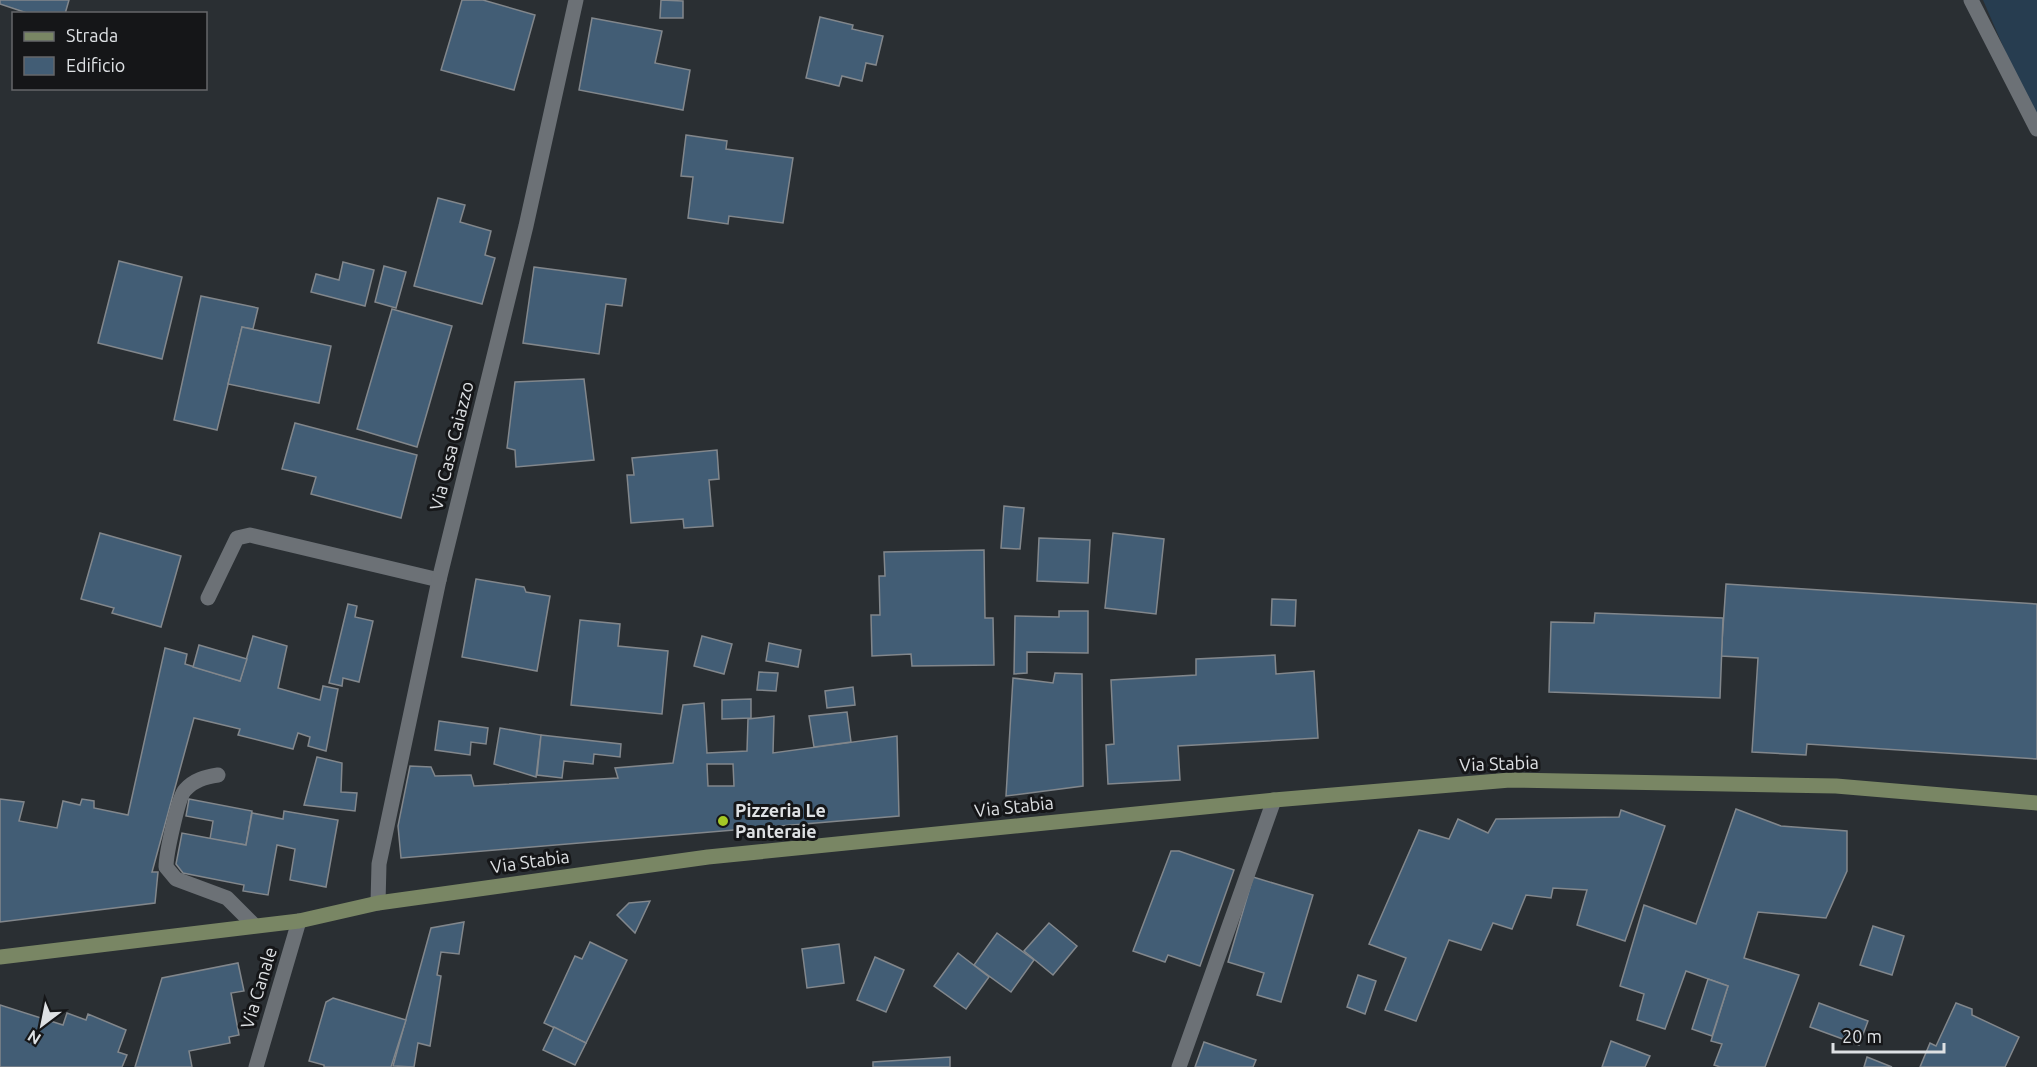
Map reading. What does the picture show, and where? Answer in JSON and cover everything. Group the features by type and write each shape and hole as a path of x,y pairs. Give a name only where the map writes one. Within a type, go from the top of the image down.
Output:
{"main road":[{"name":"Via Stabia","path":"0,957 299,921 378,903 708,857 1274,800 1509,780 1836,786 2037,803"}],"street":[{"name":"Via Casa Caiazzo","path":"378,903 379,864 439,580 526,226 576,0"},
{"path":"1971,0 2037,129"},
{"path":"208,598 237,538 250,535 439,580"},
{"path":"218,775 203,777 183,791 166,855 166,867 176,879 227,898 254,925"},
{"path":"1179,1067 1274,800"},
{"name":"Via Canale","path":"256,1067 299,921"}],"shaded area":[{"path":"1983,0 2037,0 2037,122 2035,120"}],"building":[{"path":"0,0 69,0 66,12 24,12 0,4"},
{"path":"462,0 483,0 535,15 514,90 441,70"},
{"path":"661,0 683,1 683,18 660,18"},
{"path":"820,17 853,25 852,29 883,36 876,65 866,63 862,81 842,76 839,86 806,78"},
{"path":"592,18 662,31 655,63 690,70 683,110 579,90"},
{"path":"686,135 727,141 726,149 793,158 783,223 729,216 728,224 688,218 693,177 681,176"},
{"path":"438,198 465,205 460,222 491,231 485,255 495,258 482,304 414,286"},
{"path":"119,261 182,277 162,359 98,343"},
{"path":"343,262 374,270 365,306 311,292 316,274 339,280"},
{"path":"384,266 406,272 396,308 375,302"},
{"path":"534,267 626,279 622,306 606,304 599,354 523,343"},
{"path":"201,296 258,308 253,329 242,327 217,430 174,420"},
{"path":"392,309 452,326 417,447 357,429"},
{"path":"242,327 331,346 319,403 228,384"},
{"path":"584,379 594,460 516,467 515,450 507,448 515,382"},
{"path":"295,423 417,455 401,518 311,494 316,477 282,469"},
{"path":"717,450 719,479 709,480 713,526 684,528 683,519 631,523 627,475 634,475 632,458"},
{"path":"1004,506 1024,508 1020,549 1001,548"},
{"path":"100,533 181,556 161,627 112,613 114,608 81,599"},
{"path":"1113,533 1164,539 1156,614 1105,608"},
{"path":"1039,538 1090,540 1088,583 1037,581"},
{"path":"984,550 985,618 993,618 994,665 912,666 911,654 872,656 871,615 880,615 879,576 885,576 884,552"},
{"path":"476,579 524,587 526,592 550,596 537,671 462,657"},
{"path":"1726,584 2037,604 2037,759 1807,744 1806,755 1752,752 1758,658 1721,656"},
{"path":"1272,599 1296,600 1295,626 1271,625"},
{"path":"348,604 357,606 355,617 373,621 359,682 343,678 342,686 329,683"},
{"path":"1059,611 1088,611 1088,653 1027,652 1027,673 1014,674 1015,616 1059,617"},
{"path":"1595,613 1723,618 1720,698 1549,692 1551,622 1594,623"},
{"path":"580,620 620,624 618,646 668,651 662,714 571,705"},
{"path":"253,636 287,646 278,688 320,700 323,686 338,689 326,751 308,746 310,737 298,733 293,749 238,735 240,729 194,718 152,872 158,872 155,903 0,922 0,799 24,802 19,821 57,828 63,801 80,805 82,799 94,801 94,808 128,815 165,648 187,654 185,664 240,681"},
{"path":"702,636 732,644 724,674 694,666"},
{"path":"769,643 801,650 798,667 766,661"},
{"path":"199,645 247,659 240,681 193,667"},
{"path":"1275,655 1276,674 1314,671 1318,738 1178,746 1180,780 1108,784 1106,745 1114,744 1111,680 1196,675 1196,659"},
{"path":"759,672 778,673 776,691 757,690"},
{"path":"1055,673 1082,674 1083,786 1006,796 1013,678 1053,683"},
{"path":"853,687 855,705 827,708 825,691"},
{"path":"751,699 751,718 722,719 722,700"},
{"path":"704,703 707,753 747,751 748,719 774,716 773,753 897,736 899,816 401,858 398,826 410,766 431,767 435,776 471,775 474,786 618,778 615,768 673,763 683,705","holes":["707,764 733,764 734,786 708,786"]},
{"path":"847,712 851,742 814,747 809,716"},
{"path":"439,721 488,728 486,744 471,742 470,755 435,750"},
{"path":"500,728 541,735 536,777 494,764"},
{"path":"541,735 621,744 620,757 594,754 593,764 564,761 562,778 537,775"},
{"path":"317,757 342,763 341,792 357,793 355,811 304,805"},
{"path":"189,799 252,811 246,845 210,839 213,821 186,816"},
{"path":"1736,809 1781,826 1847,831 1847,871 1826,918 1758,912 1744,958 1799,975 1765,1067 1714,1065 1722,1044 1711,1041 1728,986 1686,971 1665,1029 1637,1020 1644,994 1620,986 1644,905 1696,924"},
{"path":"1621,810 1665,826 1625,941 1577,925 1587,890 1553,888 1551,898 1526,895 1512,929 1493,923 1481,950 1449,940 1416,1021 1385,1010 1406,958 1369,944 1419,830 1449,839 1458,819 1488,833 1496,819 1619,817"},
{"path":"284,811 338,820 326,887 290,880 295,849 277,845 268,895 243,891 244,885 183,873 176,864 182,833 246,845 252,813 283,819"},
{"path":"1171,851 1179,851 1234,870 1200,966 1168,955 1165,962 1133,951"},
{"path":"1253,877 1313,895 1281,1002 1257,995 1264,973 1228,962"},
{"path":"650,901 635,933 617,915 629,903"},
{"path":"464,922 459,954 441,952 437,975 441,976 430,1046 418,1043 414,1067 393,1066 431,928"},
{"path":"1049,923 1077,946 1053,975 1024,951"},
{"path":"1873,926 1904,936 1892,975 1860,965"},
{"path":"997,933 1034,960 1011,992 974,965"},
{"path":"590,942 627,960 586,1043 544,1023 575,956 582,959"},
{"path":"839,944 844,983 807,988 802,949"},
{"path":"958,953 989,977 966,1009 934,986"},
{"path":"875,957 904,970 886,1012 857,1000"},
{"path":"238,963 244,991 231,993 239,1035 229,1037 230,1043 189,1051 192,1067 135,1067 162,978"},
{"path":"1358,975 1376,981 1365,1014 1347,1007"},
{"path":"1708,979 1728,986 1712,1036 1692,1029"},
{"path":"333,998 406,1020 391,1067 324,1067 324,1065 309,1061 326,1002"},
{"path":"1819,1003 1868,1021 1859,1045 1810,1027"},
{"path":"1956,1003 1972,1009 1972,1015 2019,1037 2005,1067 1920,1067 1930,1043 1936,1046"},
{"path":"0,1005 63,1025 67,1013 86,1020 88,1014 126,1030 118,1052 127,1055 122,1067 0,1067"},
{"path":"554,1027 586,1043 575,1065 543,1050"},
{"path":"1611,1041 1650,1056 1645,1067 1602,1067"},
{"path":"1204,1042 1256,1060 1253,1067 1195,1067"},
{"path":"950,1057 950,1067 873,1067 873,1062"},
{"path":"1867,1057 1892,1067 1864,1067"}],"place":[{"name":"Pizzeria Le Panteraie","path":"723,821"}]}
